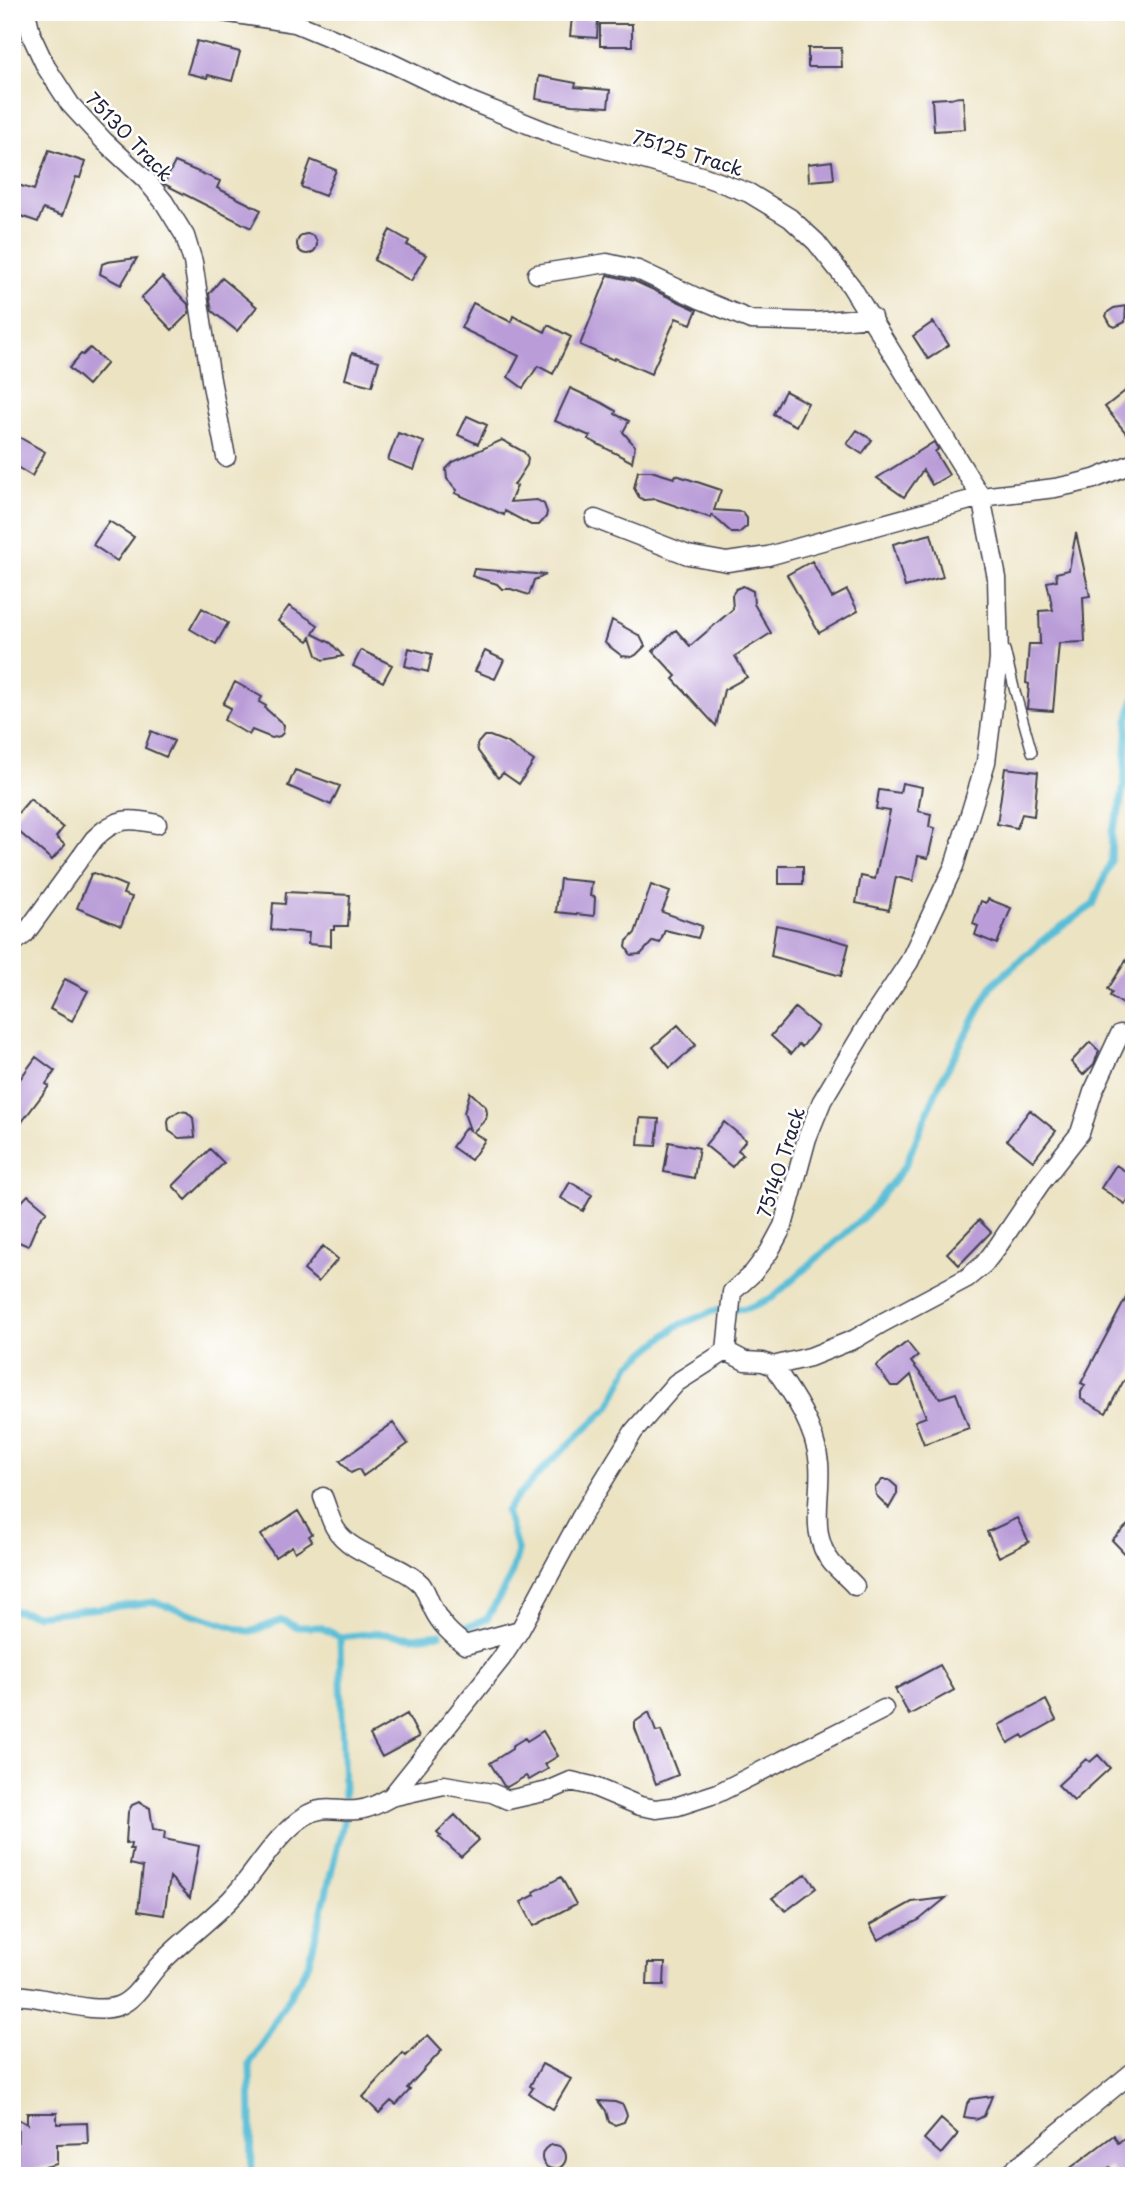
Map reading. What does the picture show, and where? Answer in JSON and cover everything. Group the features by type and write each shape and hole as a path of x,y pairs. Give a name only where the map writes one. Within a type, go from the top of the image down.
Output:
{"street":[{"name":"75130 Track","path":"26,12 32,37 46,67 70,104 104,141 146,180 164,202 185,236 193,262 226,457"},
{"name":"75125 Track","path":"223,12 295,23 387,61 470,101 555,135 678,168 748,194 790,218 811,237 842,273 872,317 981,497"},
{"path":"537,274 607,263 638,270 751,320 815,322 872,317"},
{"path":"594,519 688,555 727,562 768,556 981,497 1055,488 1094,479 1134,463"},
{"name":"75140 Track","path":"726,1351 732,1292 753,1273 769,1252 783,1226 807,1138 822,1101 909,962 954,866 986,762 999,660 999,625 997,579 981,497"},
{"path":"12,944 25,934 94,839 107,827 121,820 157,824"},
{"path":"773,1366 810,1357 855,1339 967,1278 984,1264 1080,1133 1093,1093 1120,1034"},
{"path":"391,1797 501,1659 520,1630 581,1517 634,1431 676,1383 726,1351 745,1361 763,1362 773,1366 790,1390 811,1433 819,1463 820,1539 831,1562 855,1586"},
{"path":"323,1497 335,1528 342,1538 356,1548 389,1563 422,1585 447,1631 466,1645 520,1630"},
{"path":"12,1995 28,1995 81,2006 119,2006 135,1994 160,1964 230,1899 287,1831 306,1815 320,1810 358,1810 377,1805 391,1797 444,1785 492,1793 508,1800 548,1791 571,1782 592,1786 640,1806 656,1809 678,1806 718,1793 884,1709"},
{"path":"1006,2176 1134,2071"}],"lane":[{"path":"999,625 1032,752"}],"building":[{"path":"572,17 598,20 597,38 570,36"},
{"path":"600,24 632,24 632,46 600,46"},
{"path":"197,41 240,52 232,81 187,73"},
{"path":"808,48 841,48 842,67 808,67"},
{"path":"539,76 576,83 575,87 610,90 608,107 536,99"},
{"path":"963,97 965,129 934,131 932,99"},
{"path":"49,150 85,162 80,178 76,177 62,216 43,209 38,222 12,213 12,202 18,185 34,190"},
{"path":"311,160 336,170 325,196 301,187"},
{"path":"832,161 834,179 809,181 808,164"},
{"path":"175,162 220,181 217,188 261,210 251,228 164,184"},
{"path":"390,230 409,241 407,245 426,255 411,281 374,260"},
{"path":"307,234 314,237 317,244 314,251 307,254 300,251 297,244 300,237"},
{"path":"137,258 121,285 100,274 102,264"},
{"path":"608,275 634,281 697,310 691,324 676,318 651,374 580,345"},
{"path":"162,277 188,304 189,313 172,330 141,298"},
{"path":"222,278 257,307 237,331 212,311 209,294"},
{"path":"473,303 511,322 513,316 545,332 548,325 571,337 553,374 538,366 523,388 508,377 519,356 461,328"},
{"path":"1126,306 1125,322 1115,327 1111,325 1106,316 1108,312"},
{"path":"933,322 949,345 928,359 913,336"},
{"path":"90,348 107,363 88,385 69,368"},
{"path":"352,353 379,361 372,386 345,379"},
{"path":"1134,384 1134,443 1105,407"},
{"path":"570,388 602,403 629,421 623,432 635,446 632,462 588,439 590,436 555,421"},
{"path":"785,391 808,403 796,426 773,414"},
{"path":"467,416 487,425 478,444 458,435"},
{"path":"857,430 872,440 862,454 847,444"},
{"path":"12,433 45,452 32,476 12,464"},
{"path":"398,433 424,442 414,470 388,460"},
{"path":"502,440 524,452 528,458 527,465 514,485 517,486 510,502 537,500 544,504 546,517 539,525 531,525 505,511 504,515 455,493 457,490 447,479 446,469 453,462"},
{"path":"934,442 938,449 935,452 949,475 932,485 923,470 904,497 877,478"},
{"path":"638,471 651,471 674,478 676,475 721,490 714,510 742,512 747,518 747,526 739,533 732,533 712,515 711,518 656,499 644,500 634,488"},
{"path":"109,521 134,537 117,561 93,545"},
{"path":"1076,533 1090,596 1083,597 1085,642 1059,643 1053,711 1027,709 1029,644 1040,644 1039,611 1053,610 1047,582 1057,580 1056,573 1069,570"},
{"path":"931,534 943,577 905,587 893,544"},
{"path":"812,561 832,598 847,590 858,611 819,633 787,575"},
{"path":"474,569 546,575 534,580 529,595 502,589 497,584 472,576"},
{"path":"743,586 753,591 754,604 771,633 735,656 747,677 724,690 716,726 673,679 676,676 653,651 676,630 690,646 733,609 732,595 736,589"},
{"path":"289,606 318,625 313,634 331,643 343,656 323,660 317,655 311,637 308,641 278,621"},
{"path":"202,608 228,623 216,644 190,629"},
{"path":"612,620 640,636 645,646 636,655 622,656 605,643"},
{"path":"409,648 432,654 428,672 405,666"},
{"path":"361,650 392,665 383,682 353,666"},
{"path":"485,651 504,660 495,679 475,671"},
{"path":"235,682 262,697 259,702 284,725 280,736 272,738 252,730 249,735 224,720 231,708 223,704"},
{"path":"151,731 174,741 166,757 145,748"},
{"path":"484,736 508,743 534,761 519,784 503,773 498,778 478,751 477,744"},
{"path":"1005,768 1038,772 1034,816 1022,814 1017,828 997,824"},
{"path":"295,770 340,786 331,805 288,786"},
{"path":"902,783 922,787 918,811 931,814 929,827 935,828 928,858 918,856 913,881 896,877 889,910 856,903 861,876 875,879 890,811 876,809 879,790 900,793"},
{"path":"30,799 63,828 56,837 65,845 52,860 12,826 12,820"},
{"path":"779,866 803,866 803,884 779,884"},
{"path":"91,874 126,886 123,894 132,897 121,926 77,908"},
{"path":"560,879 592,882 590,896 595,897 594,916 556,912"},
{"path":"651,885 670,892 662,912 702,926 698,938 665,930 660,943 653,941 641,954 631,955 626,947 627,941 635,933"},
{"path":"286,892 350,895 348,926 334,926 334,930 331,930 331,946 308,944 309,933 271,930 273,903 285,904"},
{"path":"988,899 1011,908 997,944 975,935 978,926 973,924 981,901 986,903"},
{"path":"776,925 849,944 841,976 771,956"},
{"path":"1134,948 1134,998 1128,1007 1110,996 1112,992 1108,989"},
{"path":"65,979 88,991 72,1021 50,1009"},
{"path":"795,1008 818,1027 802,1047 799,1044 791,1054 771,1036"},
{"path":"678,1025 696,1045 670,1068 653,1047"},
{"path":"1090,1042 1099,1051 1094,1064 1083,1075 1071,1062"},
{"path":"36,1057 55,1071 46,1084 49,1086 12,1135 12,1090"},
{"path":"470,1092 486,1107 487,1113 486,1119 473,1132 485,1140 471,1160 452,1147 466,1127 470,1130 464,1113"},
{"path":"1030,1110 1056,1131 1033,1161 1007,1140"},
{"path":"179,1111 187,1112 193,1118 195,1137 179,1138 169,1131 169,1118"},
{"path":"640,1118 659,1119 656,1146 638,1145"},
{"path":"724,1122 746,1140 738,1150 743,1154 732,1167 705,1145"},
{"path":"669,1142 699,1148 694,1178 664,1172"},
{"path":"210,1149 224,1163 186,1200 173,1186"},
{"path":"1116,1165 1134,1177 1134,1192 1125,1204 1101,1188"},
{"path":"570,1182 592,1195 583,1211 561,1198"},
{"path":"28,1195 47,1211 39,1220 28,1246 12,1239 12,1212"},
{"path":"979,1220 991,1232 959,1265 947,1253"},
{"path":"323,1246 338,1259 318,1282 304,1270"},
{"path":"1134,1283 1134,1370 1123,1382 1106,1413 1081,1399 1085,1385 1081,1383"},
{"path":"907,1342 918,1356 911,1362 940,1398 956,1393 969,1428 924,1444 915,1421 926,1417 911,1375 899,1386 891,1386 876,1366"},
{"path":"393,1423 408,1444 363,1476 359,1469 351,1473 340,1461"},
{"path":"882,1480 889,1480 897,1487 897,1494 889,1508 876,1495 875,1488"},
{"path":"298,1511 312,1534 309,1536 312,1541 295,1552 292,1546 275,1557 261,1535"},
{"path":"1017,1518 1029,1542 999,1557 987,1532"},
{"path":"1134,1519 1134,1563 1112,1540"},
{"path":"940,1665 954,1690 909,1715 895,1689"},
{"path":"1046,1700 1056,1720 1024,1738 1022,1735 1008,1743 999,1725"},
{"path":"649,1712 656,1732 661,1731 678,1775 656,1784 635,1728 635,1722"},
{"path":"407,1714 419,1737 382,1757 370,1735"},
{"path":"543,1731 558,1756 545,1764 548,1769 529,1780 526,1776 507,1787 504,1786 490,1763 525,1738 527,1741"},
{"path":"1098,1755 1110,1768 1074,1801 1058,1785 1086,1759 1090,1762"},
{"path":"139,1802 150,1808 153,1829 165,1831 164,1839 199,1846 190,1898 170,1877 164,1915 138,1911 143,1867 130,1864 133,1849 130,1849 131,1844 126,1843 128,1812 132,1805"},
{"path":"455,1815 479,1840 461,1857 437,1832"},
{"path":"806,1874 816,1888 786,1911 772,1898"},
{"path":"561,1877 576,1904 534,1926 521,1902"},
{"path":"946,1898 919,1920 878,1940 870,1925 912,1902"},
{"path":"648,1963 665,1963 664,1985 647,1985"},
{"path":"428,2035 442,2050 407,2088 410,2090 396,2105 391,2101 379,2113 363,2097 403,2053 406,2056"},
{"path":"542,2064 571,2079 553,2109 529,2094 533,2088 530,2086"},
{"path":"992,2096 984,2116 978,2119 964,2117 971,2099"},
{"path":"599,2101 623,2105 627,2115 624,2122 615,2125 609,2122"},
{"path":"27,2113 57,2113 57,2124 87,2123 88,2143 57,2144 57,2164 17,2174 18,2119 27,2124"},
{"path":"941,2119 958,2134 941,2154 924,2139"},
{"path":"1134,2130 1134,2176 1117,2176 1110,2167 1096,2176 1060,2176 1114,2135 1118,2143"},
{"path":"554,2145 565,2152 566,2157 559,2168 554,2169 543,2162 542,2157 549,2146"}],"waterway":[{"path":"459,1630 487,1619 510,1578 518,1552 506,1511 548,1464 609,1407 630,1365 677,1326 713,1311 748,1308 772,1298 868,1213 905,1166 938,1087 992,985 1048,936 1093,905 1111,861 1112,831 1119,812 1124,783 1128,721 1134,699"},
{"path":"12,1610 36,1615 155,1602 250,1632 282,1620 298,1627 320,1627 340,1637 375,1633 414,1637 440,1634"},
{"path":"340,1637 344,1795"},
{"path":"252,2176 250,2064 309,1963 344,1820"}]}
